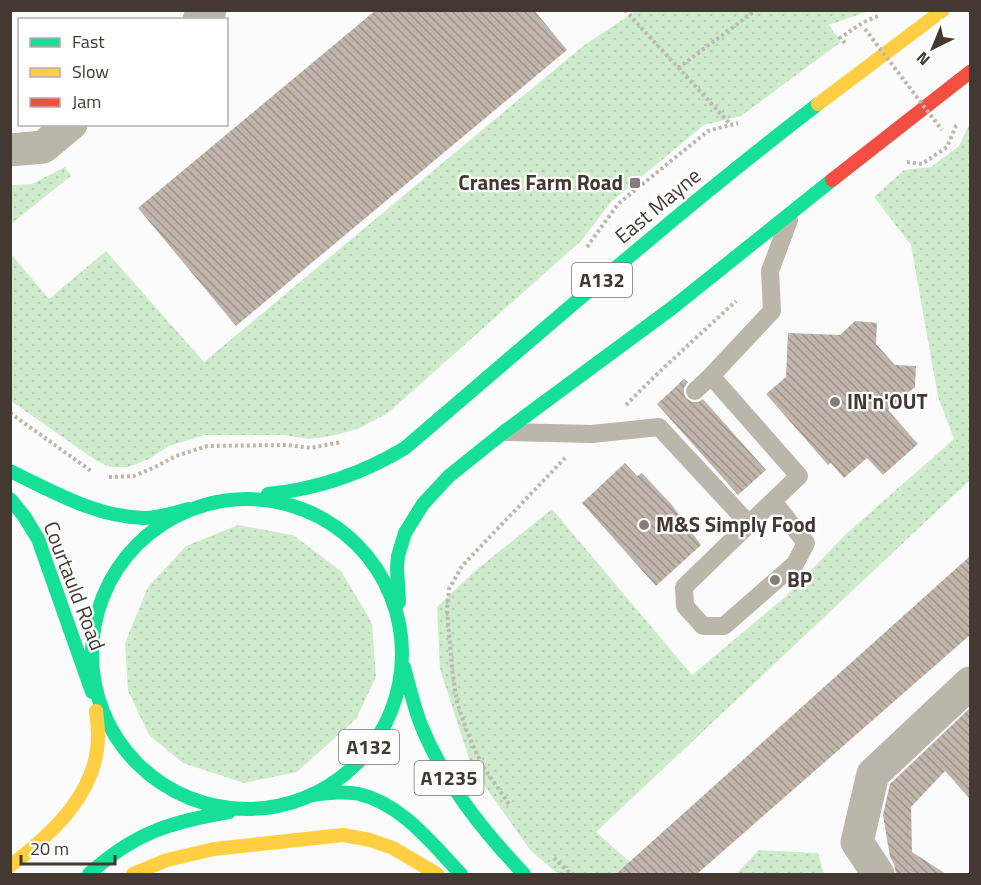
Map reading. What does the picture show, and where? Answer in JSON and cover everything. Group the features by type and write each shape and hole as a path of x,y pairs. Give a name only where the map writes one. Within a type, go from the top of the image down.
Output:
{"main road":[{"path":"896,44 934,10"},
{"name":"East Mayne","path":"239,496 288,493 320,486 369,469 405,448 672,220 765,145 943,10"},
{"name":"A132","path":"89,874 123,847 159,829 180,822 305,797 332,783 358,763 389,718 403,665 397,587 398,556 405,533 423,504 449,476 504,432 672,308 970,72"},
{"name":"Courtauld Road","path":"10,471 72,500 128,517 161,516 189,509"},
{"name":"A132","path":"10,866 40,843 58,825 76,803 88,782 98,750 98,722 89,663 93,635 103,604 118,575 135,552 156,530 172,518 189,509 239,496 269,499 300,508 329,522 354,541 373,562 389,586 400,617"},
{"name":"Courtauld Road","path":"10,499 38,539 92,692"},
{"name":"A1235","path":"403,665 422,727 446,772 468,807 494,841 524,874"},
{"name":"A132","path":"92,692 100,716 110,735 138,766 175,792 209,806 251,808"},
{"name":"A1235","path":"305,797 327,792 344,792 360,794 379,801 411,823 461,874"},
{"path":"133,874 167,860 214,849 343,835 381,843 437,874"}],"street":[{"path":"10,150 43,147 69,126"},
{"path":"878,874 857,842 873,774 970,683"}],"lane":[{"path":"695,391 772,311 770,271 792,212"},
{"path":"711,376 799,476 749,524 684,587 685,606 703,626 724,626 795,564 806,543 773,501"},
{"path":"504,432 592,434 664,422 749,524"}],"path":[{"path":"579,254 588,246 618,204 708,131 731,125 625,10"},
{"path":"678,68 756,10"},
{"path":"851,39 844,44 840,38 864,22"},
{"path":"858,34 866,29 942,130"},
{"path":"906,162 922,164 947,147 956,126 963,121"},
{"path":"513,810 482,765 457,702 447,610 449,589 462,566 566,458 770,271"},
{"path":"10,413 93,472"},
{"path":"102,475 134,476 176,456 207,446 287,445 311,448 344,441"},
{"path":"548,852 571,874"}],"green space":[{"path":"637,10 869,11 829,25 841,42 741,116 704,125 611,202 581,241 388,413 360,428 332,436 309,439 283,435 205,435 169,446 149,459 128,467 110,467 97,461 11,401 11,254 49,299 106,251 204,362 583,46"},
{"path":"970,123 970,480 596,832 641,874 558,874 531,851 472,768 440,669 437,607 475,571 552,509 692,675 785,597 846,534 954,439 938,397 911,245 874,197 904,170 931,167 959,146"},
{"path":"65,167 71,176 11,224 11,185 32,184"},
{"path":"238,525 293,535 341,571 372,623 376,677 356,719 297,772 244,783 183,763 149,735 128,691 125,643 148,587 186,546"},
{"path":"759,850 818,853 824,874 736,874"}],"building":[{"path":"376,10 534,10 567,50 236,326 138,208"},
{"name":"IN'n'OUT","path":"855,321 877,323 876,344 895,365 916,366 915,387 888,410 918,444 883,475 867,458 844,478 831,463 828,465 766,394 786,377 788,333 840,335"},
{"path":"684,379 688,382 684,388 686,398 692,402 703,399 766,470 738,495 657,404"},
{"name":"M&S Simply Food","path":"625,463 637,476 642,473 672,505 701,545 656,586 582,503"},
{"path":"970,556 970,635 697,874 616,874"},
{"path":"970,708 970,799 945,771 911,807 912,852 946,874 896,874 890,857 883,815 890,784"}],"traffic: fast":[{"path":"268,494 339,479 405,448 661,230 818,104"},
{"path":"399,602 398,556 405,533 423,504 449,476 504,432 672,308 832,180"},
{"path":"10,471 75,502 126,517 150,518 189,509"},
{"path":"10,499 38,539 92,692"},
{"path":"247,499 277,502 306,511 333,525 357,544 376,568 390,595 399,624 402,654 399,684 390,713 376,740 357,764 333,783 306,797 277,806 247,809 217,806 188,797 161,783 137,764 118,740 104,713 95,684 92,654 95,624 104,595 118,568 137,544 161,525 188,511 217,502 247,499"},
{"path":"404,667 421,725 441,766 479,823 524,874"},
{"path":"313,795 353,793 375,799 389,806 415,826 461,874"},
{"path":"89,874 122,848 154,831 189,820 229,812"}],"traffic: slow":[{"path":"818,104 943,10"},
{"path":"10,866 57,825 82,793 91,775 96,755 98,734 96,711"},
{"path":"133,874 167,860 214,849 343,835 370,840 393,848 437,874"}],"traffic: jam":[{"path":"832,180 970,72"}],"place":[{"name":"Cranes Farm Road","path":"635,183"},
{"name":"IN'n'OUT","path":"835,402"},
{"name":"M&S Simply Food","path":"644,525"},
{"name":"BP","path":"775,580"}]}
